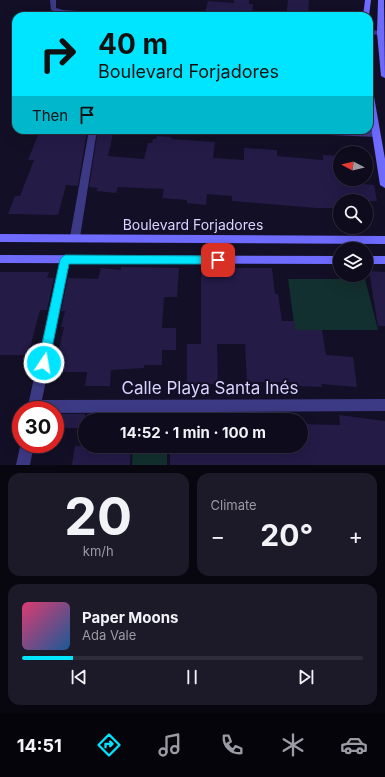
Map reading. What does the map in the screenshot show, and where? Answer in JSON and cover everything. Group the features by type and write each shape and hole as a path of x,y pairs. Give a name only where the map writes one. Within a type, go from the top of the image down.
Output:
{"street":[{"path":"53,0 53,9 62,12"},
{"path":"366,12 368,0"},
{"path":"381,0 380,33 385,76"},
{"path":"373,32 380,33"},
{"path":"373,116 385,185"},
{"path":"75,237 92,134"},
{"name":"Boulevard Forjadores","path":"0,238 75,237 385,240"},
{"path":"0,260 333,260"},
{"path":"36,401 65,260"},
{"path":"373,260 385,260"},
{"name":"Calle Playa Santa Inés","path":"64,409 385,405"},
{"path":"23,465 25,453"}],"green space":[{"path":"288,279 333,279 333,282 366,282 378,330 295,330"},
{"path":"133,453 167,453 167,465 132,465"}],"building":[{"path":"234,0 249,0 249,4 253,4 252,12 205,12 208,1 234,3"},
{"path":"288,0 309,0 308,12 286,12"},
{"path":"38,134 86,134 78,186 66,185 58,215 8,214 15,196 20,196 34,160 28,160"},
{"path":"97,134 113,134 108,156 144,159 148,143 152,143 153,139 156,139 157,136 171,137 171,139 215,142 213,158 244,160 244,148 277,150 277,156 323,160 323,155 333,156 333,186 374,185 377,201 373,201 373,194 333,194 333,208 316,208 232,201 232,196 207,194 206,205 187,203 187,200 162,198 164,189 118,187 116,193 96,191 98,188 89,187"},
{"path":"121,267 179,268 177,297 164,297 162,328 176,328 176,350 162,350 162,365 144,365 144,368 111,370 110,386 85,386 87,372 54,372 64,327 61,327 65,311 61,311 68,278 98,279 101,268 121,270"},
{"path":"201,268 272,268 275,294 278,294 282,321 294,321 295,330 322,330 326,355 353,357 357,387 321,384 322,387 297,386 297,382 247,382 245,344 217,344 218,384 187,384 187,344 201,344"},
{"path":"373,271 385,272 385,326 378,326 371,282 373,282"},
{"path":"0,272 49,272 47,278 54,278 47,310 40,310 28,355 0,355"},
{"path":"64,414 78,414 78,428 64,428"},
{"path":"339,415 385,421 385,465 170,465 170,453 308,453 308,424 340,425"},
{"path":"75,446 78,446 78,453 131,453 130,465 72,465"}],"route":[{"path":"44,363 65,260 218,260"}]}
